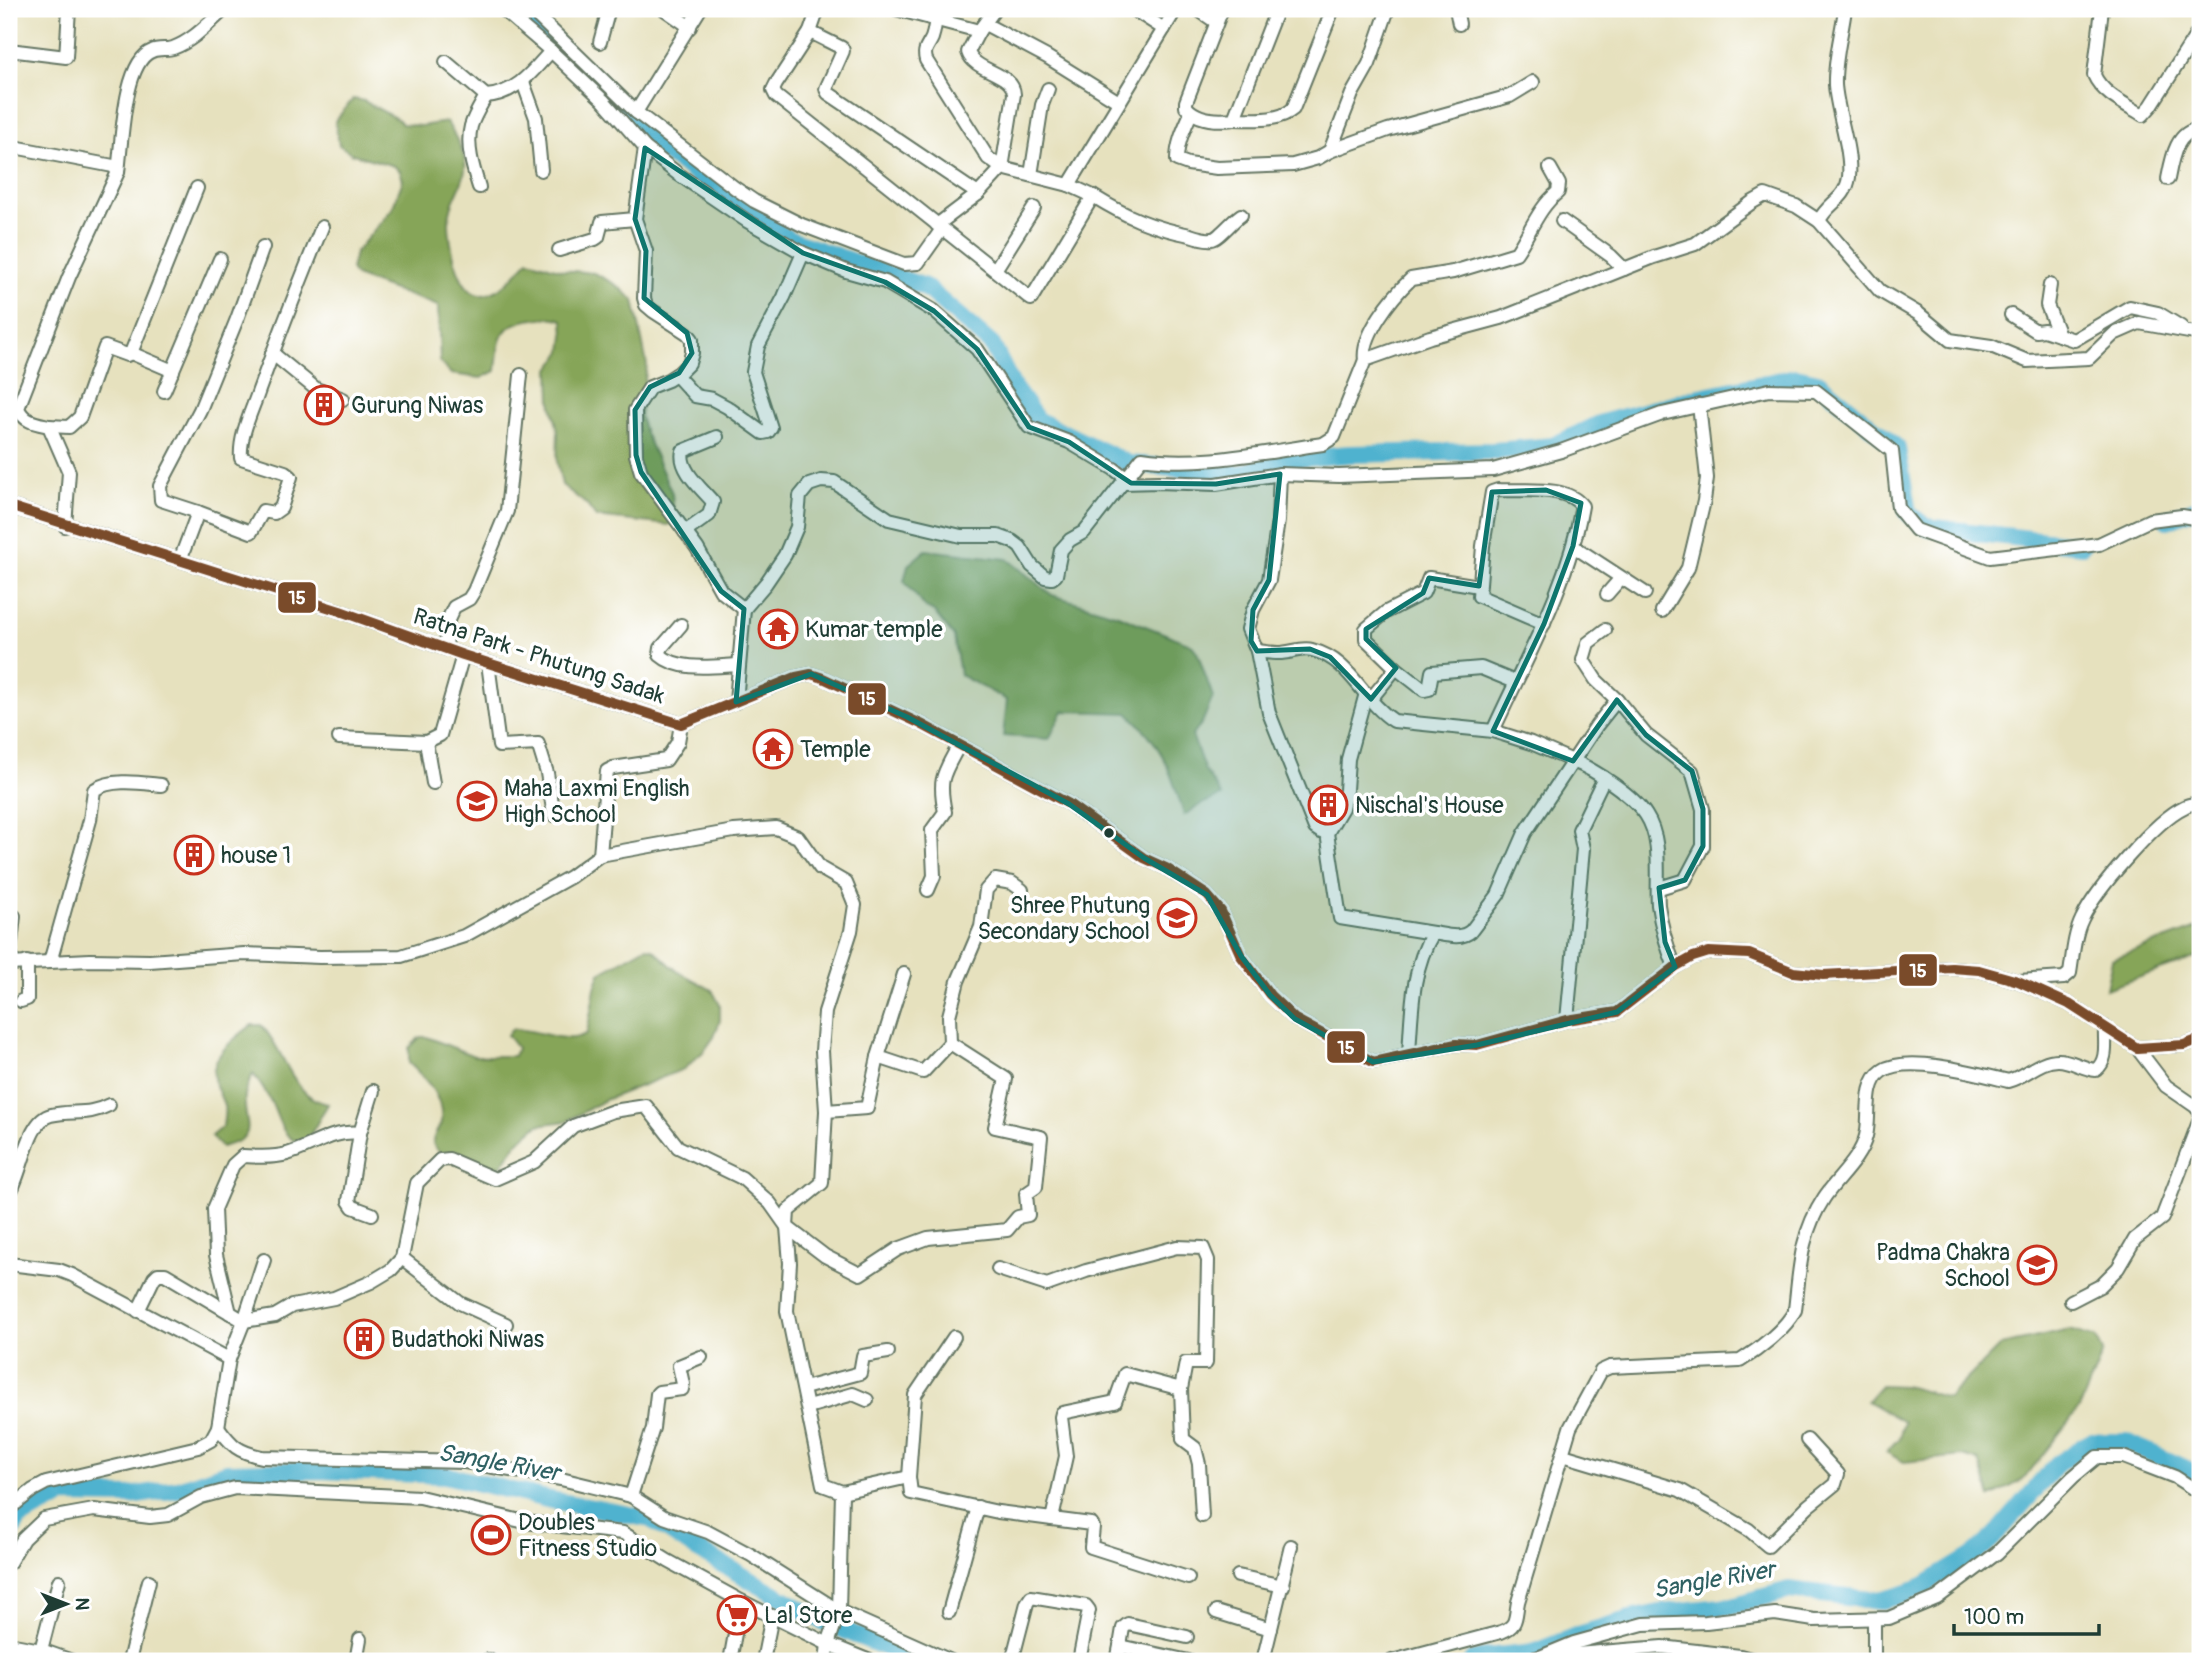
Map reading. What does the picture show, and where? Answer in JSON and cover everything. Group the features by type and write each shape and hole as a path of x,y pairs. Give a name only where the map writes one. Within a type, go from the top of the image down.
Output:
{"street":[{"path":"9,50 66,57 69,9"},
{"path":"173,371 131,353 127,355 105,347 80,417 69,427 28,421 18,408 69,277 118,172 131,78 139,62 151,51 174,47 200,31 225,9"},
{"path":"502,9 603,100 645,148 678,174 747,221 803,253 846,271 885,282 934,311 977,349 1029,427 1069,442 1114,469 1124,481 1216,484 1280,474 1339,476 1493,470 1561,451 1661,414 1769,390 1816,391 1892,451 1898,508 1916,530 1990,557 2099,544 2150,520 2182,516 2200,519"},
{"path":"530,9 636,112 754,201 802,225 912,265 918,263 940,227 978,194 1002,168 1013,88 969,57 968,52 995,9"},
{"path":"600,42 610,9"},
{"path":"664,9 690,27"},
{"path":"636,112 700,9"},
{"path":"818,9 810,32 773,90 776,96 1031,299 1093,196"},
{"path":"896,9 937,13 982,27 1046,57 1119,102"},
{"path":"1133,9 1164,29"},
{"path":"1069,185 1176,9"},
{"path":"1197,9 1216,22"},
{"path":"1222,9 1185,102 1185,107 1191,113 1221,121 1269,118 1286,115 1293,109 1333,9"},
{"path":"1234,119 1277,9"},
{"path":"1330,151 1352,94 1369,64 1388,9"},
{"path":"1456,9 1459,24"},
{"path":"1819,221 1822,214 1842,197 1849,177 1835,83 1845,9"},
{"path":"2102,9 2094,75 2097,82 2114,97 2143,116 2200,29"},
{"path":"937,13 932,38 924,53 926,60 988,158 1002,168 1069,185 1129,218 1173,232 1212,240 1219,237 1229,222 1241,215"},
{"path":"810,32 842,48 843,51 826,89 828,93 978,194"},
{"path":"479,187 473,167 470,134 471,125 486,96 511,89 523,82 551,51"},
{"path":"446,62 486,96"},
{"path":"523,82 536,118 541,170"},
{"path":"1191,113 1179,142 1177,160 1217,168 1293,165 1318,159 1330,151 1411,123 1510,96 1534,82"},
{"path":"1031,175 1042,105 1048,89"},
{"path":"2168,179 2179,141 2190,130 2200,129"},
{"path":"9,146 113,166 118,172"},
{"path":"645,148 635,219 646,251 644,298 646,304 687,333 692,339 692,352 689,363 676,375 649,387 635,411 636,455 642,472 697,548 721,591 744,609"},
{"path":"736,702 744,609 785,555 797,527 800,496 809,485 821,481 834,482 889,519 961,536 998,536 1012,541 1020,547 1032,566 1045,577 1052,578 1056,575 1060,550 1084,532 1142,458 1164,461 1199,460 1323,444 1334,436 1365,360 1365,345 1389,304 1410,279 1453,272 1516,253 1549,199 1558,192 1559,184 1550,168"},
{"path":"131,353 197,188"},
{"path":"1365,360 1430,337 1501,318 1623,269 1695,244 1765,195 1796,206 1819,221 1880,291 1919,314 1950,340 1991,346 2026,361 2044,361 2089,358 2114,334 2139,323 2197,334"},
{"path":"995,270 1034,208"},
{"path":"559,250 595,239 602,222 635,219"},
{"path":"1562,221 1611,256 1623,269"},
{"path":"263,247 200,410 160,486 161,500 251,532 255,530 263,511 274,513 281,508 291,477 285,472 241,458 247,423 322,227"},
{"path":"676,375 695,396 712,399 763,433 768,432 771,428 769,416 753,372 758,346 803,253"},
{"path":"164,391 220,258"},
{"path":"2050,285 2047,305 2059,335"},
{"path":"2011,316 2036,331 2044,330 2074,340 2130,307 2158,313 2197,334"},
{"path":"272,353 316,389 343,399"},
{"path":"446,648 451,613 454,607 469,599 474,592 507,511 521,375"},
{"path":"1662,611 1688,568 1704,501 1707,478 1699,405"},
{"path":"49,426 69,472 65,526"},
{"path":"685,532 709,514 713,502 685,467 681,457 683,451 717,437"},
{"path":"1280,474 1279,521 1269,580 1253,610 1248,629 1257,651 1269,713 1315,828 1327,833"},
{"path":"1493,731 1544,624 1573,546 1581,503 1546,490 1492,492 1479,596 1544,624"},
{"name":"Ratna Park - Phutung Sadak","path":"9,506 681,724 771,685 811,674 907,718 1069,804 1143,858 1166,868 1207,895 1221,911 1241,956 1270,995 1295,1019 1373,1062 1456,1044 1478,1045 1567,1020 1617,1012 1675,967 1709,952 1749,954 1793,972 1823,975 1952,968 1979,970 2018,981"},
{"path":"180,560 198,512"},
{"path":"1573,546 1645,593"},
{"path":"1479,586 1429,578 1423,593 1375,619 1366,629 1366,639 1424,690 1429,689 1432,672 1482,668 1515,682"},
{"path":"1607,594 1621,578"},
{"path":"681,625 661,648 660,655 663,658 685,666 739,666"},
{"path":"1605,629 1588,643 1583,660 1596,680 1646,735 1692,771 1703,808 1703,846 1685,880 1659,888"},
{"path":"1257,651 1278,653 1310,649 1330,657 1344,666 1381,713 1394,721 1493,731 1531,743 1594,769 1646,814 1652,831 1659,888 1658,903 1665,942 1675,967"},
{"path":"339,738 426,742 440,735 463,655"},
{"path":"488,663 499,746 538,744 547,773 554,815"},
{"path":"1396,668 1368,696 1348,759 1342,808 1327,833 1340,918 1433,933 1466,936 1471,931 1498,895 1525,833 1597,725 1617,700"},
{"path":"600,855 607,771 666,760 678,742 681,724"},
{"path":"426,742 433,783"},
{"path":"928,890 934,876 932,830 945,812 940,789 943,774 959,745"},
{"path":"1567,1020 1583,849 1579,830 1604,778"},
{"path":"50,962 90,820 94,790 101,786 135,782 161,785"},
{"path":"2018,981 2063,978 2070,972 2082,918 2100,890 2156,828 2186,806 2200,803"},
{"path":"14,916 11,964 150,961 244,954 401,956 464,936 570,877 600,855 734,831 776,828 798,837 820,868 846,883 855,905 851,931 825,1013 822,1051 826,1111 822,1183 788,1211 790,1263 787,1311 821,1483 842,1492 909,1477"},
{"path":"878,1057 923,1072 950,1043 949,1016 958,981 981,927 986,890 995,880 1012,883 1022,890"},
{"path":"1409,1053 1414,987 1423,950 1433,933"},
{"path":"22,1001 27,999 27,962"},
{"path":"826,1111 867,1108 878,1057 904,974"},
{"path":"2018,981 2069,1004 2137,1048 2166,1086 2200,1111"},
{"path":"1392,1661 1511,1629 1570,1429 1598,1373 1603,1369 1740,1361 1758,1351 1791,1319 1795,1310 1801,1252 1809,1226 1824,1198 1862,1147 1866,1136 1871,1090 1876,1076 1883,1070 1904,1065 1939,1066 2008,1081 2052,1060 2062,1060 2095,1070 2100,1067 2105,1056 2105,1027"},
{"path":"2137,1048 2184,1045 2200,1039"},
{"path":"138,1311 154,1278 165,1274 244,1321 275,1316 292,1306 334,1298 354,1290 384,1275 402,1258 417,1183 440,1160 449,1159 495,1179 502,1178 534,1162 573,1126 613,1111 646,1106 678,1147 742,1178 769,1203 787,1227 825,1256 860,1274 898,1249 928,1238 1007,1230 1018,1217 1028,1215 1026,1194 1036,1187 1041,1137 995,1127 1006,1079 950,1043"},
{"path":"372,1214 353,1206 349,1201 360,1133 373,1091"},
{"path":"9,1194 33,1131 40,1120 49,1115 96,1112 109,1105"},
{"path":"2071,1301 2100,1286 2118,1268 2135,1239 2162,1217 2200,1119"},
{"path":"230,1312 216,1255 214,1209 233,1165 243,1156 284,1156 337,1134 349,1131 360,1133"},
{"path":"998,1269 1047,1285 1086,1271 1177,1247 1203,1248 1208,1260 1206,1363 1186,1363 1181,1389 1183,1439 1195,1448 1199,1464 1202,1516"},
{"path":"402,1258 460,1303 506,1324"},
{"path":"9,1509 46,1483 198,1447 211,1440 218,1427 229,1359 264,1261"},
{"path":"9,1264 59,1270 72,1275 229,1359"},
{"path":"954,1337 915,1395 909,1477 911,1493 978,1507 1091,1524 1091,1547 1188,1578"},
{"path":"804,1388 860,1373 863,1356 888,1352"},
{"path":"631,1496 653,1428 657,1394 682,1389 679,1366 701,1357"},
{"path":"1052,1519 1066,1456 1060,1418 1062,1413 1115,1402 1125,1374 1181,1389"},
{"path":"808,1407 853,1394 867,1400"},
{"path":"218,1427 232,1445 244,1453 262,1457 465,1462 561,1479 631,1496 664,1517 708,1532 751,1555 838,1614 951,1661"},
{"path":"1563,1455 1680,1490 1749,1530 1768,1546 1808,1506 1835,1484 1838,1474 1807,1440"},
{"path":"1540,1657 1574,1643 1643,1624 1706,1622 1775,1614 1814,1620 1889,1618 1937,1598 1997,1553 2073,1477 2097,1457 2123,1457 2175,1477 2200,1493"},
{"path":"9,1563 23,1539 44,1519 94,1510 150,1517 167,1515 201,1497 235,1488 420,1497 525,1522 623,1533 741,1601 870,1661"},
{"path":"826,1661 838,1614 842,1492"},
{"path":"949,1612 978,1507"},
{"path":"1262,1661 1291,1546"},
{"path":"1238,1576 1283,1586"},
{"path":"41,1650 59,1581"},
{"path":"129,1661 149,1581"},
{"path":"1012,1661 1027,1603 1031,1597 1086,1606 1089,1610 1079,1661"},
{"path":"730,1661 741,1601"},
{"path":"1216,1612 1271,1629"},
{"path":"763,1661 772,1616"},
{"path":"1874,1619 1874,1661"},
{"path":"1117,1661 1123,1628 1128,1624 1187,1637"},
{"path":"356,1661 360,1639"},
{"path":"9,1644 41,1650 72,1661"},
{"path":"1120,1646 1189,1661"},
{"path":"1522,1661 1540,1657 1662,1647 1740,1656 1758,1661"}],"highlighted area":[{"path":"645,148 803,253 885,282 934,311 977,349 1029,427 1069,442 1131,483 1216,484 1280,474 1269,580 1253,610 1251,641 1257,651 1310,649 1330,657 1371,699 1396,668 1366,639 1366,629 1423,593 1429,578 1479,586 1492,492 1546,490 1581,503 1573,546 1544,624 1493,731 1573,761 1617,700 1646,735 1692,771 1703,809 1703,846 1685,880 1659,888 1665,942 1675,967 1617,1012 1477,1045 1373,1062 1295,1019 1270,995 1241,956 1207,895 1144,858 1069,804 907,717 811,674 736,702 744,609 721,591 641,472 636,455 635,410 650,387 679,373 692,353 687,333 644,298 646,251 635,219"}],"green space":[{"path":"353,99 364,101 402,124 420,126 447,122 465,162 464,177 450,215 451,244 458,269 470,290 478,295 494,292 529,260 562,270 594,273 615,284 634,300 647,365 640,416 672,493 674,518 669,525 596,517 586,504 562,485 557,462 558,431 551,401 550,369 562,351 563,320 545,318 514,324 503,334 500,341 496,371 481,378 451,374 440,362 438,306 355,276 351,269 355,253 392,209 403,180 400,171 394,166 353,154 339,145 335,121"},
{"path":"926,550 1007,559 1052,595 1118,615 1191,644 1197,652 1213,697 1202,723 1192,735 1205,771 1222,796 1184,815 1158,748 1128,713 1063,711 1049,739 1003,736 1007,700 960,675 954,637 904,581 908,565"},
{"path":"2200,927 2200,956 2106,989 2112,959"},
{"path":"646,947 653,949 677,971 712,990 720,1005 720,1020 714,1037 704,1051 684,1069 605,1100 567,1121 538,1125 517,1143 499,1169 461,1162 442,1154 436,1148 433,1142 441,1122 440,1104 427,1082 409,1063 409,1048 420,1037 427,1037 474,1056 514,1056 517,1048 507,1035 512,1029 561,1038 579,1037 587,1033 600,973"},
{"path":"252,1025 261,1025 269,1035 305,1092 315,1100 328,1104 308,1139 301,1143 284,1131 269,1098 253,1074 245,1095 248,1128 246,1134 242,1139 221,1147 211,1136 223,1126 224,1117 223,1103 215,1083 215,1065 224,1049"},
{"path":"2070,1330 2096,1338 2103,1352 2080,1407 2023,1480 1991,1497 1979,1461 1963,1456 1904,1462 1886,1452 1899,1438 1904,1422 1867,1401 1881,1385 1905,1386 1948,1398 2001,1345"}],"waterway":[{"path":"519,9 643,128 655,145 790,240 925,287 992,345 1013,387 1037,420 1129,464 1240,474 1282,460 1349,454 1494,451 1553,446 1602,423 1695,398 1796,377 1818,382 1897,448 1908,513 1926,527 2082,545"},
{"path":"2167,520 2195,509 2200,511"},
{"name":"Sangle River","path":"1472,1661 1535,1652 1630,1619 1660,1613 1732,1606 1789,1590 1879,1601 1902,1595 1925,1585 1974,1555 1995,1536 2057,1464 2091,1442 2126,1442 2200,1475"},
{"name":"Sangle River","path":"9,1536 19,1518 63,1495 130,1496 178,1489 227,1472 319,1470 445,1475 551,1500 651,1519 696,1549 822,1621 919,1661"}],"transit line":[{"name":"15","path":"9,506 340,611 463,655 681,724 796,677 811,674 823,678 921,724 1069,804 1144,858 1166,868 1207,895 1221,911 1241,956 1270,995 1295,1019 1373,1062 1456,1044 1477,1045 1567,1020 1617,1012 1675,967 1709,952 1749,954 1793,972 1823,975 1952,968 1979,970 2018,981 2069,1004 2137,1048 2184,1045 2200,1039"}],"place":[{"name":"Gurung Niwas","path":"324,405"},
{"name":"Kumar temple","path":"778,629"},
{"name":"Temple","path":"773,749"},
{"name":"Maha Laxmi English High School","path":"477,801"},
{"name":"Nischal's House","path":"1328,805"},
{"name":"house 1","path":"194,855"},
{"name":"Shree Phutung Secondary School","path":"1177,918"},
{"name":"Padma Chakra School","path":"2037,1265"},
{"name":"Budathoki Niwas","path":"364,1339"},
{"name":"Doubles Fitness Studio","path":"491,1535"},
{"name":"Lal Store","path":"737,1615"}]}
